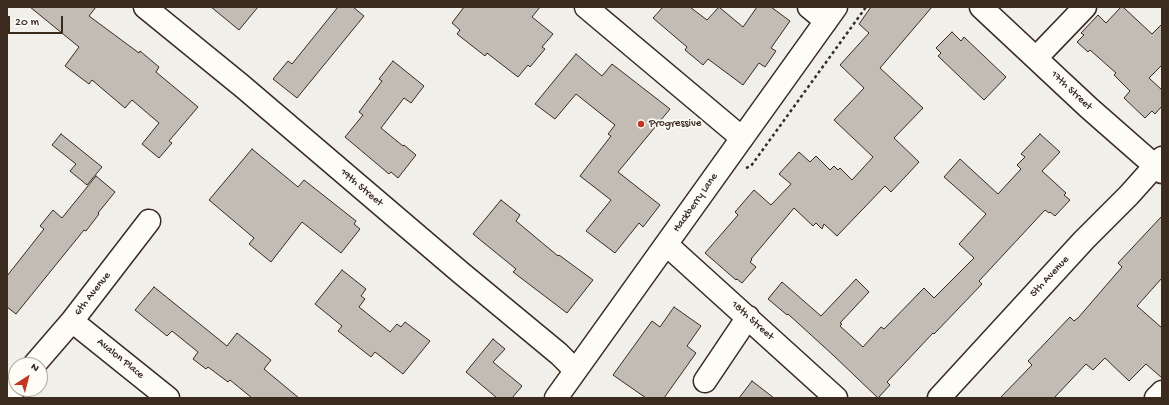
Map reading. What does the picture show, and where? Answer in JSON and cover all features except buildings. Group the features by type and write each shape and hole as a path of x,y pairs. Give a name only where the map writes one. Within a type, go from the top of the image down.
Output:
{"street":[{"name":"19th Street","path":"145,7 245,89 575,370"},
{"path":"586,7 742,138"},
{"path":"809,7 831,14"},
{"name":"17th Street","path":"981,7 1089,108 1160,165"},
{"path":"1036,58 1085,7"},
{"name":"Hackberry Lane","path":"556,398 831,14"},
{"name":"5th Avenue","path":"939,398 1073,251 1160,165"},
{"name":"6th Avenue","path":"41,357 72,321 149,220"},
{"name":"18th Street","path":"667,245 836,398"},
{"path":"705,381 748,317"},
{"name":"Avalon Place","path":"72,321 168,398"},
{"path":"1156,398 1162,392"}],"path":[{"path":"744,169 751,166 866,7"}],"place":[{"name":"Progressive","path":"641,124"}]}
